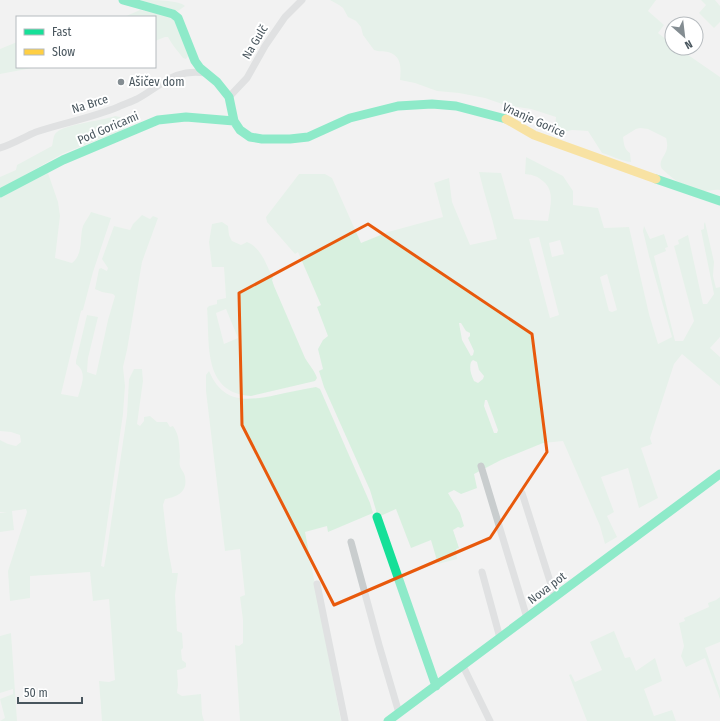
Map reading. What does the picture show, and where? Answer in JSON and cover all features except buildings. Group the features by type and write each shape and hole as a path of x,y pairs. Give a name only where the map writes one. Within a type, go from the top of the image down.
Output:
{"street":[{"path":"123,0 173,14 180,22 195,62 217,82 229,97 234,121"},
{"name":"Na Gulč","path":"229,97 247,78 265,46 285,16 302,0"},
{"name":"Na Brce","path":"0,148 13,144 34,133 118,107 137,99 176,75 197,72 206,73"},
{"name":"Vnanje Gorice","path":"234,121 240,130 250,137 262,139 290,139 308,137 350,118 398,106 432,104 456,106 505,118 534,134 577,152 720,201"},
{"name":"Pod Goricami","path":"0,193 63,160 158,120 166,118 193,118 234,121"},
{"path":"481,466 527,618"},
{"name":"Nova pot","path":"388,721 720,474"},
{"path":"522,493 555,597"},
{"path":"377,517 436,686"},
{"path":"351,542 399,713"},
{"path":"482,572 500,638"},
{"path":"317,584 345,721"},
{"path":"463,666 490,721"}],"highlighted area":[{"path":"368,224 532,334 547,452 490,538 334,605 242,425 239,293"}],"green space":[{"path":"140,0 171,1 185,6 178,11"},
{"path":"330,0 656,0 648,11 664,25 658,33 664,38 664,56 690,56 720,77 720,190 698,190 679,182 668,174 661,167 661,161 667,148 666,138 648,129 636,129 623,137 625,148 630,153 631,162 620,160 602,153 588,131 572,130 563,132 555,128 556,117 531,109 505,105 485,98 437,91 415,83 400,80 400,63 396,56 388,52 374,50 363,35 361,27 356,21 348,17 343,8"},
{"path":"701,0 715,0 720,6 720,22 714,28 704,18 704,16 699,13 706,5"},
{"path":"140,10 171,17 176,22 188,56 186,59 183,58 168,37 156,41 156,16 126,16"},
{"path":"16,42 16,68 32,68 0,74 0,49"},
{"path":"115,116 120,117 125,129 62,154 0,189 0,177 16,170 17,165 52,146 54,135 59,131 74,125"},
{"path":"526,157 563,176 573,191 573,205 598,208 604,228 629,227 649,314 658,344 672,337 649,256 643,231 644,226 650,239 664,234 668,247 665,248 666,251 654,256 675,341 683,341 694,321 674,246 679,244 678,240 688,235 703,304 707,304 714,294 701,230 704,229 705,222 714,262 713,276 716,288 720,287 720,337 710,348 720,357 720,386 682,354 674,364 650,438 652,444 641,448 658,498 639,508 628,468 601,477 614,512 607,516 617,537 605,544 600,526 563,441 543,443 501,460 474,474 477,488 461,494 454,490 448,493 460,513 464,526 453,530 459,548 456,549 457,559 438,564 431,540 411,548 396,509 378,517 370,490 324,387 319,371 323,369 318,349 323,340 328,336 317,307 321,305 298,252 295,254 267,222 266,217 299,174 325,174 332,178 361,243 388,232 443,217 434,183 449,178 452,202 470,245 497,239 479,172 501,173 514,219 548,221 551,205 550,190 544,182 537,177 525,174","holes":["539,237 559,315 550,318 529,239","560,240 564,254 552,257 549,243","607,274 617,310 612,312 609,311 600,277","459,323 461,323 466,331 470,333 468,338 474,351 473,355 471,356 462,340","473,360 477,362 479,370 484,376 478,383 474,381 470,365","485,400 487,400 498,430 497,433 494,433 484,406"]},
{"path":"48,173 58,202 60,216 55,258 72,263 76,259 80,250 83,226 91,212 111,218 93,272 83,310 81,311 61,394 78,397 83,375 82,371 76,364 76,361 87,315 98,317 88,358 87,372 96,375 115,296 113,294 95,289 99,269 101,268 107,271 108,268 102,259 114,226 130,230 133,224 142,215 150,219 153,216 158,218 142,262 123,367 125,386 123,414 101,566 104,567 107,550 127,415 129,379 134,369 142,369 143,381 137,424 140,426 144,421 144,417 150,416 157,422 167,422 170,427 173,426 179,441 180,465 185,476 185,486 181,493 174,497 165,499 163,505 172,573 178,573 175,595 177,631 182,633 182,660 186,663 186,667 177,670 177,693 182,696 201,694 202,714 204,721 102,721 99,681 109,682 115,680 109,599 93,601 90,572 30,576 30,598 10,601 8,571 27,512 26,509 12,511 14,530 0,532 0,513 7,512 0,512 0,440 16,446 21,442 20,435 0,431 0,198"},
{"path":"222,222 228,226 229,235 232,241 241,245 247,242 252,245 266,262 273,278 272,280 274,286 305,358 316,375 317,378 315,381 251,396 235,393 224,386 216,376 209,350 207,308 217,304 217,300 226,298 224,267 212,267 209,242 212,224","holes":["226,309 238,338 224,344 216,313"]},
{"path":"209,371 221,390 237,398 246,399 265,397 316,387 320,389 370,503 373,513 328,532 327,526 305,532 341,721 240,721 235,645 239,646 243,643 243,620 240,597 245,595 240,549 225,551 206,391 206,375"},
{"path":"720,597 720,642 705,648 720,691 720,699 705,658 686,667 681,656 684,646 679,623 685,621 684,618 709,607 708,603"},
{"path":"614,631 625,658 630,657 636,671 655,658 662,681 644,689 654,716 672,710 676,721 587,721 569,675 571,674 575,682 602,670 590,642"},
{"path":"11,633 17,721 0,721 5,718 0,699 13,694 13,689 0,693 0,636"}],"traffic: fast":[{"path":"123,0 173,14 178,18 195,61 200,68 217,82 229,97 234,121 240,130 250,137 262,139 290,139 308,137 350,118 398,106 432,104 456,106 506,119"},
{"path":"0,193 63,160 158,120 186,117 234,121"},
{"path":"656,179 720,201"},
{"path":"388,721 720,474"},
{"path":"377,517 436,686"}],"traffic: slow":[{"path":"506,119 534,135 656,179"}],"place":[{"name":"Ašičev dom","path":"121,82"}]}
